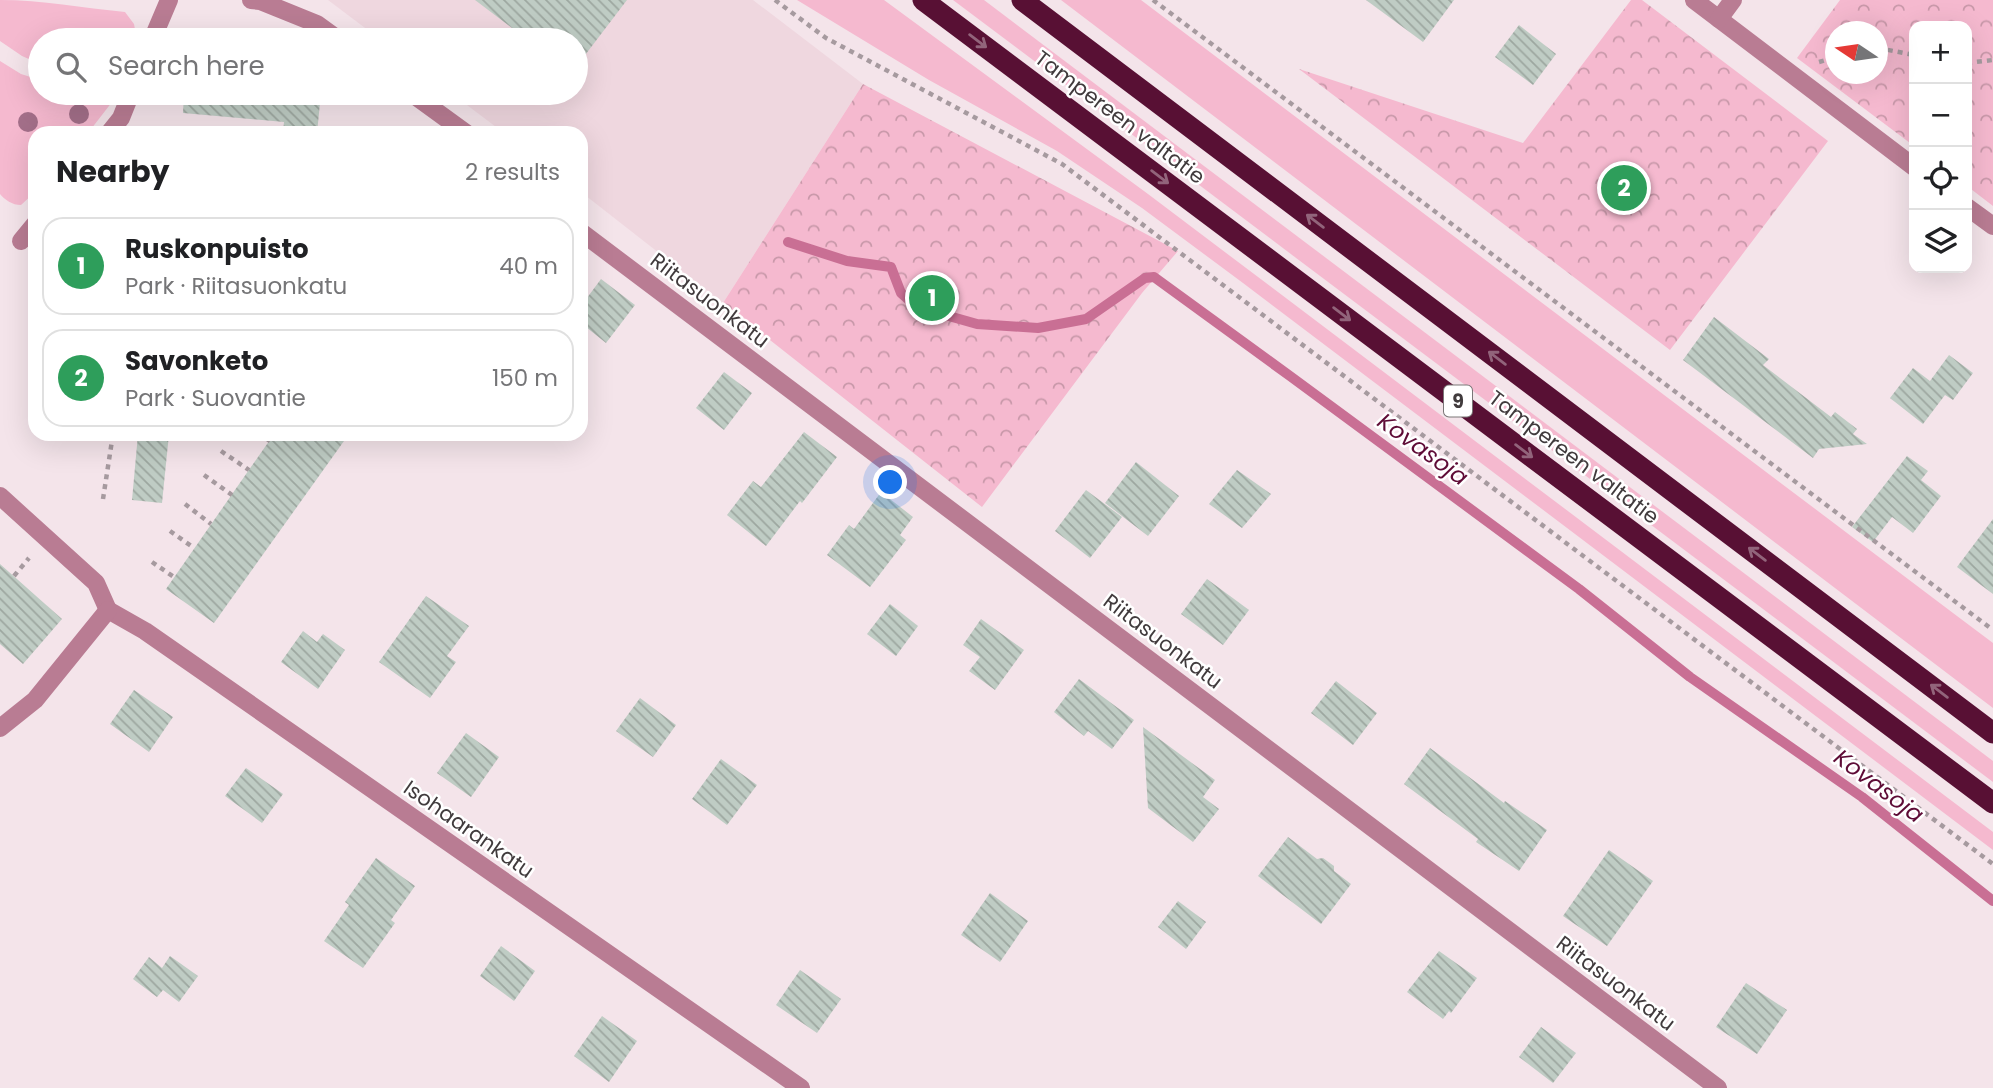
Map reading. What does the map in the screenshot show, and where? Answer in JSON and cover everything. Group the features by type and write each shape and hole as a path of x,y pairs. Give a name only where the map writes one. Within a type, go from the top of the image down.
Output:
{"highway":[{"name":"Tampereen valtatie","path":"923,0 1993,803"},
{"name":"Tampereen valtatie","path":"1022,0 1993,733"}],"street":[{"path":"157,28 169,0"},
{"path":"251,0 260,1 322,28"},
{"path":"1694,0 1909,163"},
{"path":"1719,19 1733,0"},
{"path":"115,126 126,105"},
{"path":"428,105 456,126"},
{"path":"1972,210 1993,226"},
{"path":"21,241 28,232"},
{"name":"Riitasuonkatu","path":"588,237 1718,1088"},
{"path":"0,496 96,583 108,610 35,700 0,728"},
{"name":"Isohaarankatu","path":"108,610 145,631 801,1088"}],"path":[{"path":"775,0 826,38 1062,164 1993,864"},
{"path":"1153,0 1993,630"},
{"path":"1888,50 1909,54"},
{"path":"1972,62 1993,60"},
{"path":"103,499 112,441"},
{"path":"220,450 249,470"},
{"path":"204,475 232,495"},
{"path":"185,504 212,524"},
{"path":"170,531 194,548"},
{"path":"14,576 30,557"},
{"path":"152,562 174,577"}],"shaded area":[{"path":"328,0 753,0 863,84 723,303 588,197 588,126 495,126 467,105 588,105 588,28 365,28"}],"green space":[{"path":"0,0 125,12 135,28 28,28 28,59 0,41"},
{"path":"797,0 884,0 1148,194 1993,832 1993,850 1142,208 1057,151 929,80"},
{"path":"953,0 984,0 1993,761 1993,782"},
{"path":"1061,0 1141,0 1993,643 1993,708"},
{"path":"1631,0 1642,0 1828,141 1670,350 1299,69 1523,143"},
{"path":"1840,0 1993,0 1993,206 1972,190 1972,21 1909,21 1909,142 1832,84 1888,84 1888,21 1825,21 1825,79 1797,58"},
{"path":"0,61 28,76 28,105 110,105 93,126 28,126 28,198 21,205 9,202 0,194"},
{"path":"863,84 1178,251 1142,293 982,507 723,303"}],"building":[{"path":"475,0 627,0 588,51 588,28 512,28"},
{"path":"1366,0 1454,0 1423,42"},
{"path":"1519,25 1556,54 1533,85 1495,57"},
{"path":"183,105 320,105 318,126 284,126 284,122 183,113"},
{"path":"601,279 635,305 606,343 588,329 588,297"},
{"path":"1714,317 1769,359 1763,365 1831,417 1835,412 1857,429 1853,434 1867,444 1819,449 1813,458 1683,360"},
{"path":"1949,355 1973,373 1953,400 1945,395 1923,424 1890,398 1913,368 1930,381"},
{"path":"724,372 752,393 724,430 696,408"},
{"path":"804,432 837,457 766,546 727,515 753,481 761,487"},
{"path":"137,441 168,441 162,503 132,500"},
{"path":"269,441 344,441 214,623 166,589"},
{"path":"1907,456 1928,471 1921,480 1941,496 1913,533 1892,517 1873,542 1852,527"},
{"path":"1136,462 1179,496 1148,536 1105,503"},
{"path":"1237,470 1271,494 1242,528 1209,504"},
{"path":"1086,490 1122,517 1090,558 1055,531"},
{"path":"881,492 913,517 900,535 906,540 870,587 827,555 849,525 854,529"},
{"path":"1993,519 1993,594 1957,567"},
{"path":"0,564 62,619 23,664 0,644"},
{"path":"1207,579 1249,610 1223,645 1181,614"},
{"path":"426,596 469,626 447,656 456,662 430,698 379,662"},
{"path":"890,604 918,626 896,656 867,634"},
{"path":"981,619 1024,650 995,690 969,671 980,657 963,645"},
{"path":"303,631 317,642 323,634 345,650 318,689 281,662"},
{"path":"1079,679 1134,720 1112,749 1088,731 1084,736 1054,712"},
{"path":"1336,681 1377,713 1353,745 1311,713"},
{"path":"134,690 173,717 149,752 110,724"},
{"path":"640,698 676,725 653,757 616,731"},
{"path":"1143,727 1215,780 1203,797 1219,809 1193,842 1148,808"},
{"path":"466,733 499,757 471,797 437,773"},
{"path":"1430,748 1504,803 1505,801 1547,830 1519,871 1476,842 1478,839 1404,784"},
{"path":"721,759 757,785 727,825 692,799"},
{"path":"246,768 283,794 262,823 225,796"},
{"path":"1288,837 1317,859 1323,858 1334,866 1334,871 1351,884 1321,924 1258,876"},
{"path":"1609,850 1653,881 1607,946 1563,916"},
{"path":"376,858 415,886 391,920 395,923 363,968 324,941 349,905 345,902"},
{"path":"990,893 1028,921 1000,962 961,935"},
{"path":"1178,901 1206,922 1186,949 1158,927"},
{"path":"501,946 535,971 514,1001 480,976"},
{"path":"1439,951 1477,978 1451,1013 1449,1011 1443,1019 1407,992"},
{"path":"170,956 198,976 179,1002 163,990 157,997 133,979 149,957 162,968"},
{"path":"800,970 841,999 817,1033 776,1005"},
{"path":"1746,983 1787,1010 1757,1054 1716,1027"},
{"path":"602,1016 637,1041 609,1082 574,1056"},
{"path":"1541,1027 1576,1053 1553,1083 1519,1057"}],"waterway":[{"name":"Kovasoja","path":"788,242 847,261 891,267 901,293 917,307 977,324 1038,328 1086,319 1145,278 1154,277 1579,589 1690,677 1862,797 1993,901"}],"place":[{"name":"Savonketo","path":"1624,188"},
{"name":"Ruskonpuisto","path":"932,298"}]}
